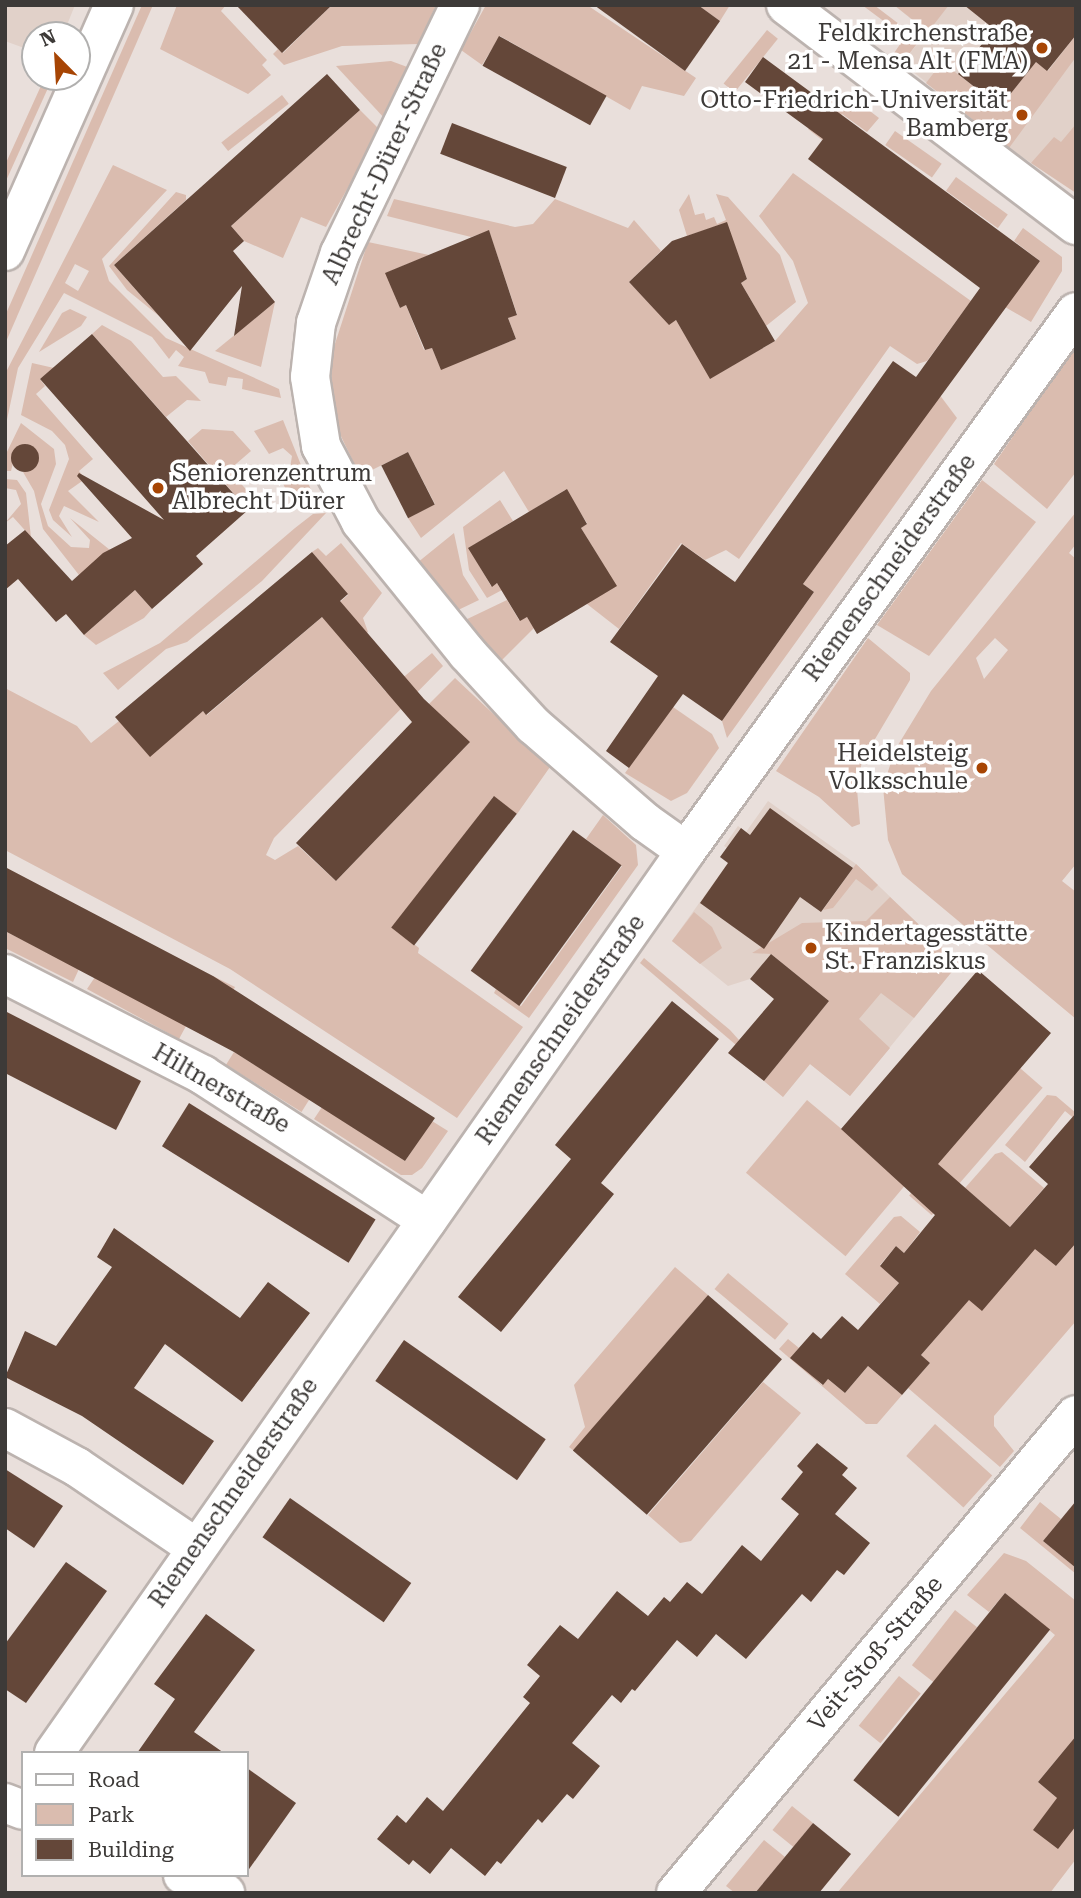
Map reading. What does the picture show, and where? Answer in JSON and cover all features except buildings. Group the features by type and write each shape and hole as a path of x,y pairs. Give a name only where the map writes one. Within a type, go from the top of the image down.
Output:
{"street":[{"path":"5,251 114,5"},
{"name":"Albrecht-Dürer-Straße","path":"460,5 340,253 319,313 310,377 321,446 361,522 416,595 477,663 533,725 645,822 686,851"},
{"path":"786,5 1076,225"},
{"name":"Riemenschneiderstraße","path":"55,1751 195,1548 686,851 1076,312"},
{"name":"Hiltnerstraße","path":"5,974 203,1075 427,1220"},
{"name":"Veit-Stoß-Straße","path":"676,1893 1076,1415"},
{"path":"5,1428 77,1467 195,1548"},
{"path":"188,1877 225,1893"}],"shaded area":[{"path":"5,5 75,5 69,21 21,21 21,47 5,41"},
{"name":"Otto-Friedrich-Universität Bamberg","path":"894,5 1076,5 1076,193 1009,148 902,63 927,32"},
{"name":"Kindertagesstätte St. Franziskus","path":"768,801 856,864 959,963 850,1096 810,1064 783,1097 764,1081 828,1001 771,954 750,979 728,986 672,941 735,853 724,846 738,826 746,832"}],"green space":[{"path":"142,5 153,5 5,344 5,316"},
{"path":"177,5 226,5 221,11 267,60 262,65 271,75 248,94 160,49"},
{"path":"332,5 436,5 419,44 342,46 284,65 273,54 278,49 283,53"},
{"path":"486,5 587,5 696,78 684,96 642,86 630,110 500,36 482,65 461,50"},
{"path":"698,5 730,5 720,21"},
{"path":"862,5 874,5 920,40 902,63 892,56 905,37"},
{"path":"894,5 949,5 928,32"},
{"path":"767,30 778,39 734,92 724,84"},
{"path":"1076,35 1076,57 1009,148 926,83 942,62 1000,107 1036,62 1048,71"},
{"path":"391,61 410,68 386,120 336,66"},
{"path":"39,91 47,91 5,183 5,165"},
{"path":"282,95 289,104 228,151 221,142"},
{"path":"850,96 879,118 867,132 842,114 822,140 808,129 830,100"},
{"path":"360,110 380,130 326,227 301,217 283,258 244,241 231,226"},
{"path":"1076,124 1076,193 1031,163 1054,137 1061,142"},
{"path":"895,131 942,164 932,178 885,145"},
{"path":"113,165 167,190 102,259 109,281 166,338 279,389 281,398 242,389 243,379 228,377 226,386 209,383 205,372 178,366 184,357 176,350 169,359 152,337 64,293 18,368 5,429 5,374","holes":["75,264 89,271 78,291 65,283"]},
{"path":"793,173 971,301 927,361 917,364 890,346 739,559 726,550 705,560 681,543 619,629 587,604 607,571 581,528 587,523 565,490 529,512 504,471 421,538 408,518 435,504 408,452 360,476 339,432 331,397 332,353 368,242 429,255 386,273 400,308 406,305 424,350 432,348 441,369 516,339 508,318 517,314 489,231 471,237 387,216 394,199 515,227 533,224 555,199 628,228 634,220 661,251 629,282 669,324 676,320 711,378 775,341 808,303 793,261 759,216"},
{"path":"956,177 1008,215 998,228 946,191"},
{"path":"176,192 186,195 186,200 114,265 159,316 127,290 109,266"},
{"path":"689,194 695,215 704,213 706,220 714,217 717,224 726,220 716,194 728,197 780,255 796,302 766,326 741,283 747,279 726,223 687,236 679,210"},
{"path":"1023,228 1062,257 1062,271 1031,322 1005,307 1040,261 1014,241"},
{"path":"275,302 261,367 215,351"},
{"path":"70,309 87,317 81,326 39,352 62,313"},
{"path":"102,325 131,341 163,377 176,376 201,401 187,400 166,417 92,334"},
{"path":"1076,344 1076,472 1047,509 994,464"},
{"path":"32,363 54,368 40,379 45,386 36,394 93,459 79,471 85,479 68,491 99,522 64,506 59,516 72,537 53,520 49,510 69,459 65,445 52,431 21,415"},
{"path":"939,394 957,418 727,738 722,721 814,592 803,584"},
{"path":"283,420 311,490 295,496 288,494 278,473 290,468 292,456 283,448 269,454 254,431"},
{"path":"21,423 54,449 56,464 41,504 48,526 71,547 89,548 90,540 70,518 110,550 79,575 43,529 34,491 23,472 35,468 37,451 26,444 17,447 11,471 5,471 5,456"},
{"path":"202,429 233,431 251,451 229,470 257,502 248,510 188,441"},
{"path":"5,479 17,480 26,493 31,537 13,517 5,523 21,504 16,490 5,488"},
{"path":"982,480 1036,522 929,656 877,625"},
{"path":"500,500 513,521 469,548 491,586 497,583 502,590 487,598 469,570 463,527"},
{"name":"Heidelsteig Volksschule","path":"1076,512 1076,544 1069,553 1076,559 1076,864 1062,881 1076,892 1076,1019 902,874 888,840 883,787 895,750 931,691","holes":["995,638 1008,650 984,679 976,658"]},
{"path":"326,513 262,581 187,642 166,649 118,690 103,673 160,643 295,528 313,514"},
{"path":"454,533 463,575 479,600 454,612 412,567"},
{"path":"341,543 382,593 363,618 368,632 349,649 386,692 432,653 443,666 274,838 266,855 275,860 298,846 336,881 469,743 429,704 455,678 550,767 517,814 493,797 396,930 419,948 418,953 523,1027 457,1118 230,969 5,850 5,688 77,726 91,743 119,721 203,711 207,715 348,595 312,552 318,548 326,556"},
{"path":"135,590 152,609 144,618 96,645 84,635"},
{"path":"507,600 519,620 527,617 534,628 502,660 461,622"},
{"path":"868,638 910,673 910,680 862,761 857,789 860,824 852,827 819,797 776,771"},
{"path":"673,707 712,734 719,748 687,793 671,801 625,773"},
{"path":"603,815 636,845 638,865 529,1018 494,993 496,989 521,1006 622,866 586,839"},
{"path":"856,864 878,885 872,891 856,879 833,908 823,910"},
{"path":"890,897 959,963 914,1018 881,993 859,1019 890,1048 850,1096 810,1064 783,1097 764,1081 829,1001 771,954 752,953 802,923 866,921"},
{"path":"694,912 712,927 722,948 700,964 672,941"},
{"path":"5,931 79,969 73,982 5,948"},
{"path":"644,958 730,1030 739,1040 736,1045 640,963"},
{"path":"213,976 235,987 208,1036 186,1026 179,1039 87,989 95,977"},
{"path":"234,1052 309,1099 302,1112 226,1065"},
{"path":"1020,1068 1043,1088 932,1215 909,1196"},
{"path":"1047,1095 1056,1096 1076,1113 1076,1120 1065,1111 1025,1162 1005,1145"},
{"path":"807,1100 907,1184 846,1256 746,1173"},
{"path":"322,1107 405,1161 432,1121 448,1131 422,1168 412,1175 401,1175 314,1119"},
{"path":"1002,1152 1044,1188 1010,1227 965,1188 995,1154"},
{"path":"901,1216 920,1232 904,1253 896,1246 880,1265 899,1283 880,1304 845,1274 894,1217"},
{"path":"1025,1240 1056,1266 1076,1243 1076,1321 994,1416 994,1426 1014,1451 1000,1467 908,1388 930,1363 921,1355 947,1325 931,1310"},
{"path":"675,1267 708,1295 574,1451 569,1447 585,1427 574,1385"},
{"path":"728,1273 789,1324 775,1340 715,1289"},
{"path":"788,1339 799,1348 792,1356 822,1385 828,1379 845,1393 868,1366 902,1395 877,1424 866,1424 779,1349"},
{"path":"763,1382 801,1413 691,1541 680,1543 648,1515"},
{"path":"935,1424 992,1476 963,1507 906,1456"},
{"path":"1040,1502 1061,1519 1043,1541 1076,1568 1076,1574 1020,1528"},
{"path":"1004,1553 1026,1561 1076,1601 1076,1736 1038,1782 1076,1814 1076,1859 1050,1893 837,1893 1055,1635 1005,1593 989,1612 967,1595"},
{"path":"955,1610 977,1627 934,1682 912,1665"},
{"path":"899,1676 921,1694 880,1743 859,1726"},
{"path":"792,1806 813,1823 793,1847 772,1830"},
{"path":"764,1840 785,1857 755,1893 735,1893 726,1886"}],"place":[{"name":"Feldkirchenstraße 21 - Mensa Alt (FMA)","path":"1042,48"},
{"name":"Otto-Friedrich-Universität Bamberg","path":"1022,115"},
{"name":"Seniorenzentrum Albrecht Dürer","path":"158,488"},
{"name":"Heidelsteig Volksschule","path":"982,768"},
{"name":"Kindertagesstätte St. Franziskus","path":"811,948"}]}
